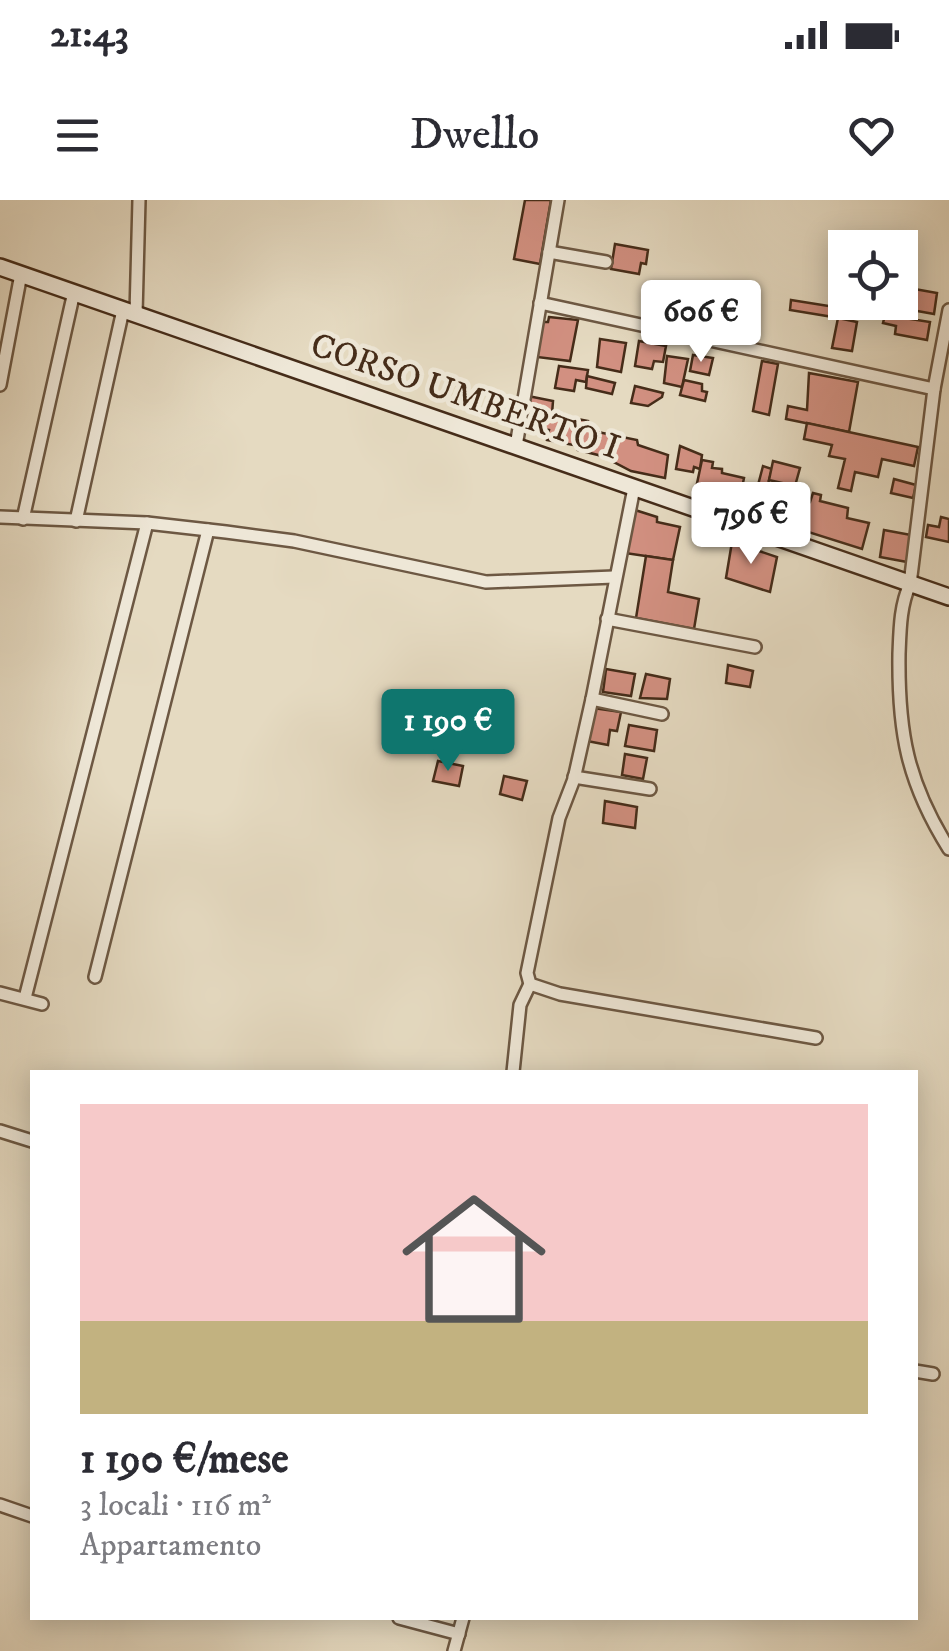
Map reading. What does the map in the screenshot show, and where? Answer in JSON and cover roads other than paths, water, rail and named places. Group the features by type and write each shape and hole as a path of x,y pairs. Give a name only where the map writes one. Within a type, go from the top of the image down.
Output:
{"main road":[{"name":"CORSO UMBERTO I","path":"0,266 949,598"}],"street":[{"path":"76,521 129,312 139,200"},
{"path":"516,446 558,200"},
{"path":"549,252 606,262"},
{"path":"0,385 21,274"},
{"path":"23,519 74,292"},
{"path":"540,303 934,389"},
{"path":"949,310 900,630 902,741 931,820 949,849"},
{"path":"513,1070 520,1005 530,984 527,972 544,886 592,699 634,488"},
{"path":"0,517 147,523 294,541 486,582 614,577"},
{"path":"24,998 147,523"},
{"path":"95,977 208,530"},
{"path":"606,619 755,647"},
{"path":"592,699 662,714"},
{"path":"574,776 650,789"},
{"path":"530,984 560,994 816,1038"},
{"path":"0,993 42,1004"},
{"path":"0,1131 30,1140"},
{"path":"918,1372 933,1374"},
{"path":"0,1505 30,1515"},
{"path":"406,1620 459,1634"},
{"path":"454,1651 462,1620"}]}
